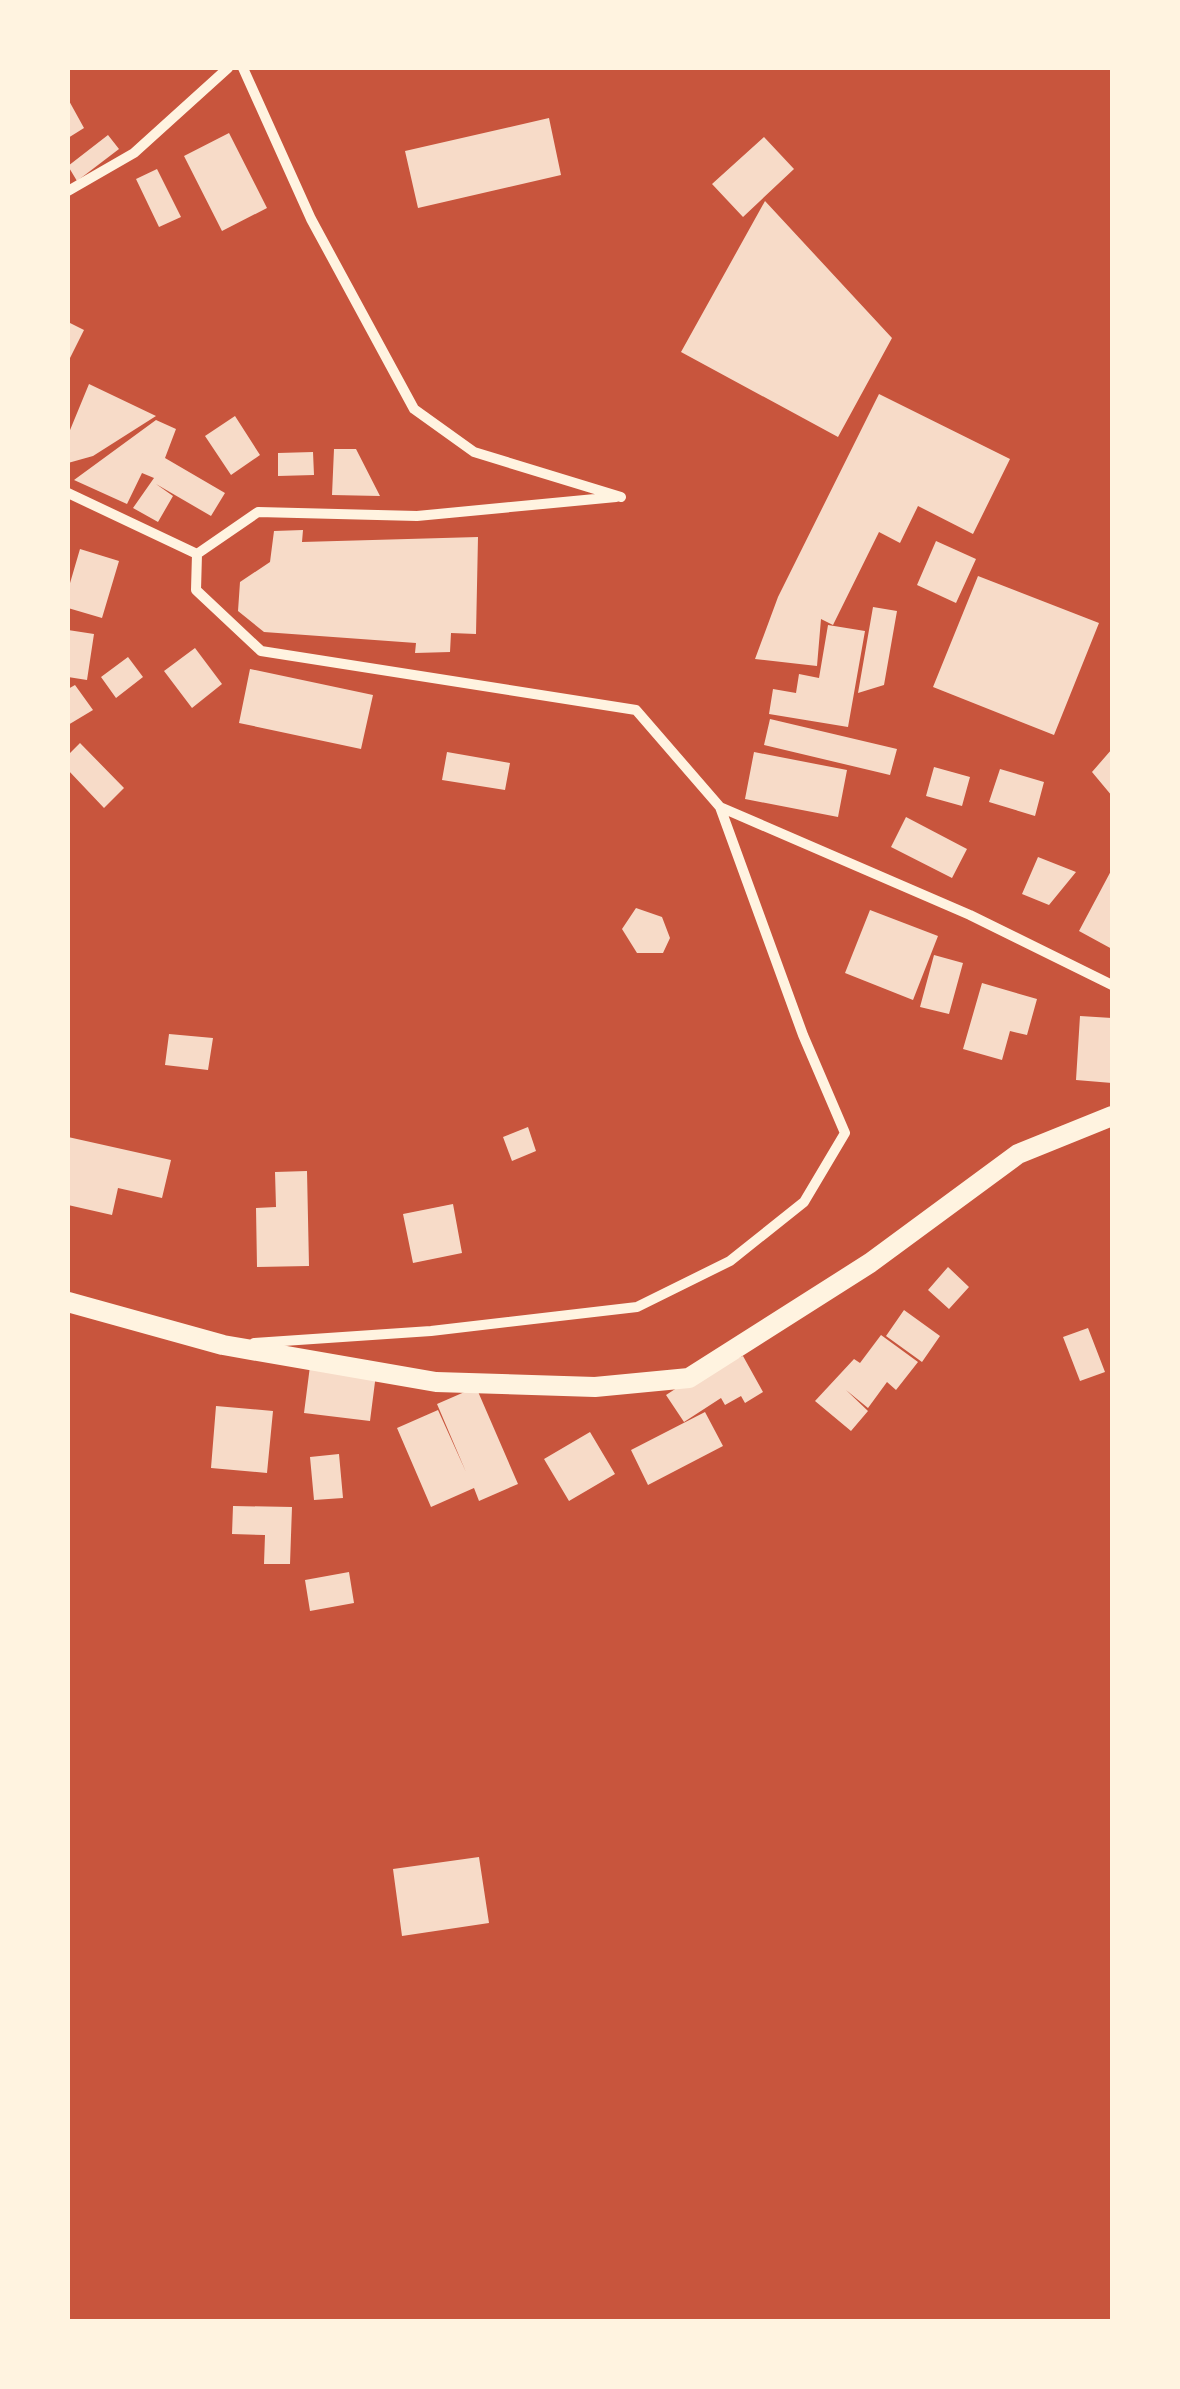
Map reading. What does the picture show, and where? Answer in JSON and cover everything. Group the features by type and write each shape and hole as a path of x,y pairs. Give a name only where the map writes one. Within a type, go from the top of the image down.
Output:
{"main road":[{"path":"68,1302 223,1345 436,1382 595,1387 689,1378 870,1263 1018,1154 1112,1116"}],"street":[{"path":"68,191 134,153 228,68"},
{"path":"196,554 258,512 417,516 622,497 474,452 414,408 311,218 243,68"},
{"path":"68,493 196,554"},
{"path":"196,554 196,590 261,651 636,710 720,807 803,1035 844,1133 804,1202 730,1261 636,1307 431,1331 223,1345"},
{"path":"720,807 970,915 1112,986"}],"building":[{"path":"68,99 84,128 68,138"},
{"path":"549,118 561,175 418,208 405,151"},
{"path":"229,133 267,208 222,231 184,156"},
{"path":"108,135 119,149 77,181 68,166"},
{"path":"764,137 794,169 743,217 712,184"},
{"path":"157,169 181,217 159,227 136,179"},
{"path":"765,201 892,338 838,437 681,352"},
{"path":"68,322 84,330 68,362"},
{"path":"89,384 156,416 93,456 68,463 68,435"},
{"path":"879,394 1010,459 973,534 918,506 900,543 879,532 833,625 821,619 817,666 755,659 778,597"},
{"path":"235,416 260,455 231,475 205,436"},
{"path":"156,420 176,429 165,458 225,493 211,516 156,484 173,496 158,522 133,508 154,478 142,473 127,504 74,480"},
{"path":"334,449 356,449 380,496 332,495"},
{"path":"313,452 314,475 278,476 278,453"},
{"path":"303,530 302,542 478,537 476,634 451,633 450,652 415,653 416,643 264,632 238,611 240,582 270,562 274,531"},
{"path":"936,541 976,559 956,603 917,585"},
{"path":"80,549 119,561 102,618 68,608 68,590"},
{"path":"978,576 1099,623 1054,735 933,687"},
{"path":"873,607 897,611 884,685 858,693"},
{"path":"828,625 865,631 848,727 769,714 773,689 796,693 799,674 819,678"},
{"path":"68,630 94,634 87,680 68,677"},
{"path":"195,648 222,684 192,708 164,671"},
{"path":"128,657 143,677 116,698 101,677"},
{"path":"250,669 373,695 361,749 239,723"},
{"path":"75,685 93,710 68,725 68,689"},
{"path":"770,719 897,749 890,775 764,745"},
{"path":"80,743 124,788 104,808 68,770 68,755"},
{"path":"1112,749 1112,796 1092,772"},
{"path":"447,752 510,763 505,790 442,780"},
{"path":"754,752 847,770 838,817 745,799"},
{"path":"934,767 970,777 962,806 926,796"},
{"path":"1000,769 1044,782 1035,816 989,802"},
{"path":"906,817 967,849 952,878 891,847"},
{"path":"1038,857 1076,872 1049,905 1022,894"},
{"path":"1112,869 1112,949 1079,931"},
{"path":"636,908 662,917 670,938 663,953 637,953 622,929"},
{"path":"870,910 938,936 913,1000 845,973"},
{"path":"934,955 963,963 949,1014 920,1007"},
{"path":"982,983 1037,999 1027,1035 1010,1031 1002,1060 963,1049"},
{"path":"1080,1016 1112,1018 1112,1083 1076,1080"},
{"path":"169,1034 213,1038 208,1070 165,1065"},
{"path":"528,1127 536,1151 512,1161 503,1137"},
{"path":"68,1137 171,1160 162,1198 118,1188 112,1215 68,1205"},
{"path":"307,1171 309,1266 257,1267 256,1208 276,1207 275,1172"},
{"path":"453,1204 462,1253 413,1263 403,1214"},
{"path":"948,1267 969,1287 949,1309 928,1290"},
{"path":"904,1310 940,1336 922,1362 886,1336"},
{"path":"1088,1328 1105,1372 1080,1381 1063,1337"},
{"path":"881,1335 918,1362 896,1390 887,1382 868,1408 846,1390 868,1411 851,1431 815,1401 854,1359 860,1363"},
{"path":"743,1356 763,1392 745,1403 741,1396 725,1405 721,1398 684,1422 666,1395 703,1371"},
{"path":"310,1366 376,1374 370,1421 304,1413"},
{"path":"476,1387 518,1484 479,1501 474,1488 431,1507 397,1428 438,1410 466,1472 437,1404"},
{"path":"216,1406 273,1411 267,1473 211,1468"},
{"path":"705,1412 723,1446 648,1485 631,1450"},
{"path":"590,1432 615,1474 569,1501 544,1459"},
{"path":"339,1454 343,1498 314,1500 310,1457"},
{"path":"233,1506 292,1507 290,1564 264,1564 265,1535 232,1534"},
{"path":"349,1572 354,1603 310,1611 305,1580"},
{"path":"479,1857 489,1923 402,1936 393,1869"}]}
